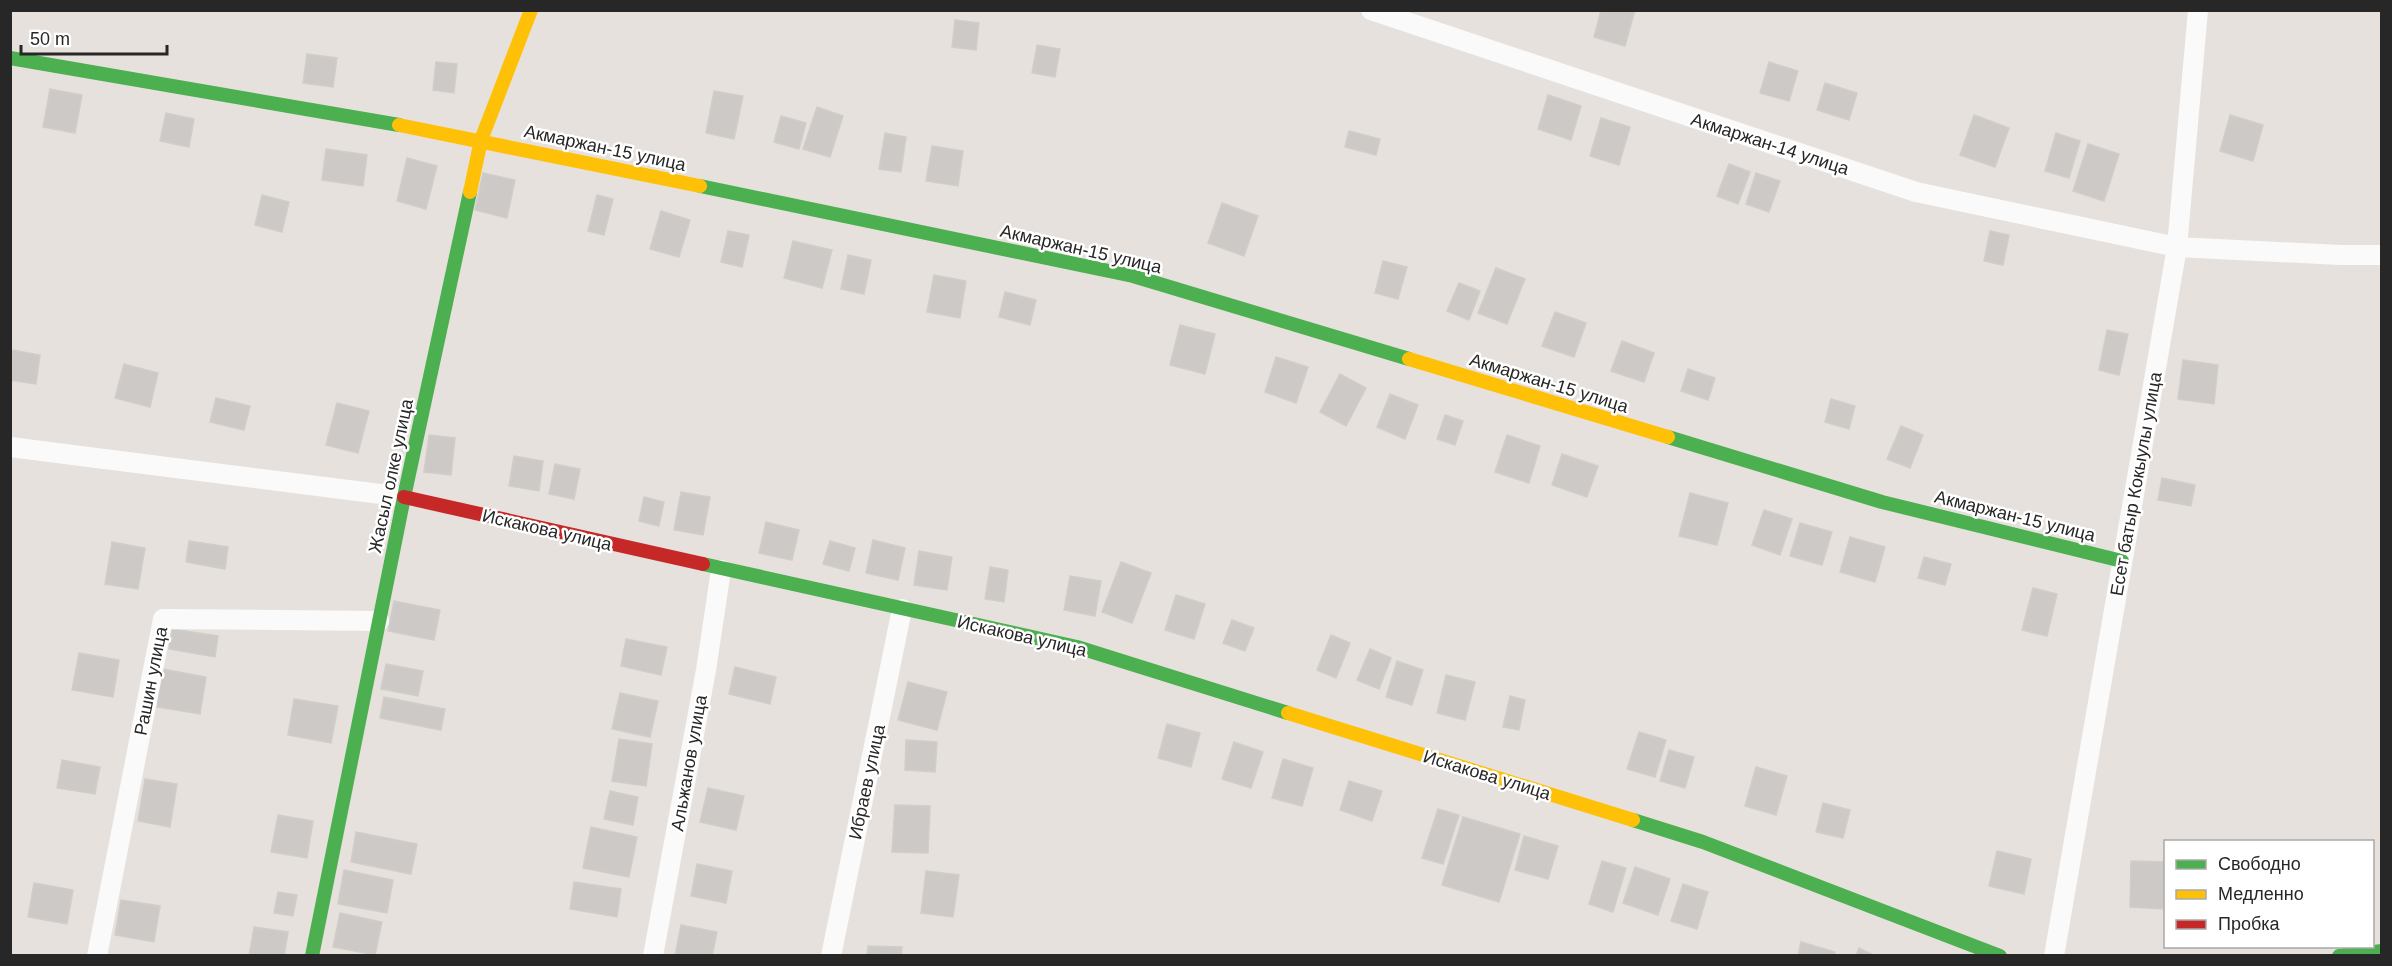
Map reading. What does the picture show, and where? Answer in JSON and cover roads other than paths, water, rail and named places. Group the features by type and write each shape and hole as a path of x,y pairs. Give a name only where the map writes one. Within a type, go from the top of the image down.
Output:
{"street":[{"name":"Жасыл олке улица","path":"312,956 404,497 481,140 531,10"},
{"name":"Акмаржан-14 улица","path":"1371,10 1916,192 2177,247 2382,255"},
{"name":"Есет батыр Кокыулы улица","path":"2054,956 2177,247 2198,10"},
{"name":"Акмаржан-15 улица","path":"10,58 481,140 1133,276 1882,502 2122,561"},
{"name":"Искакова улица","path":"10,447 404,497 721,570 1077,647 1703,842 2000,956"},
{"name":"Альжанов улица","path":"653,956 706,670 721,570"},
{"name":"Ибраев улица","path":"831,956 902,609"},
{"name":"Рашин улица","path":"96,956 163,619 379,621"},
{"path":"2339,956 2382,951"}]}
